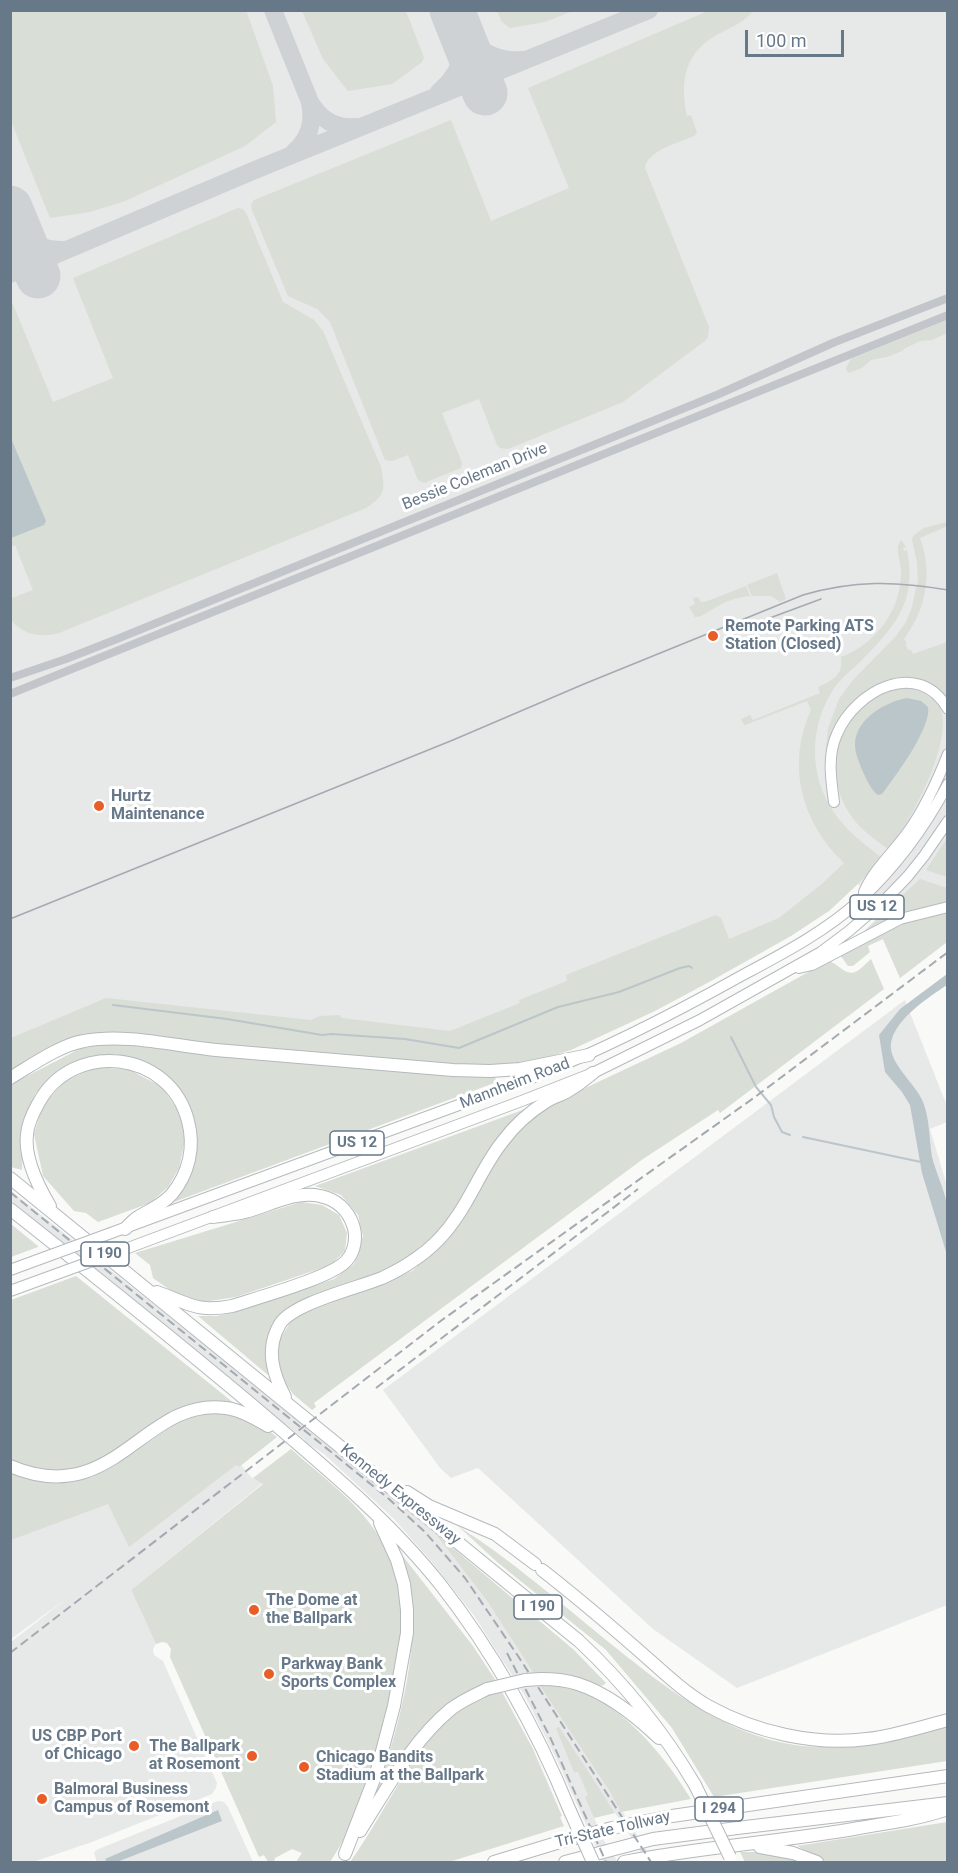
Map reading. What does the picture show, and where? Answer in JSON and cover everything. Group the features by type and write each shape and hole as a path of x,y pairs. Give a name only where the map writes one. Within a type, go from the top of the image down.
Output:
{"highway":[{"path":"10,1078 67,1047 82,1041 102,1039 453,1070 520,1069 589,1054"},
{"path":"61,1219 47,1201 32,1167 27,1133 32,1116 43,1094 56,1080 70,1070 90,1062 114,1060 139,1065 156,1074 171,1086 181,1102 191,1133 189,1162 171,1194 156,1209 137,1217 124,1228"},
{"path":"289,1403 275,1377 272,1365 274,1337 286,1317 308,1305 383,1278 414,1260 436,1241 458,1215 491,1157 511,1131 540,1106 572,1089 593,1072"},
{"name":"Kennedy Expressway","path":"10,1178 289,1403 598,1658 646,1712 684,1766 731,1860"},
{"path":"149,1289 193,1307 217,1309 232,1306 332,1272 348,1260 355,1240 354,1228 344,1209 335,1202 320,1196 306,1195 288,1198 243,1213 213,1216"},
{"name":"Kennedy Expressway","path":"10,1209 220,1378 374,1512 407,1545 488,1651 536,1736 593,1863"},
{"path":"10,1466 30,1473 46,1475 79,1474 105,1464 153,1430 176,1417 196,1409 215,1407 248,1414 292,1439"},
{"path":"369,1470 429,1506 495,1534 601,1618 686,1692 731,1718 765,1730 834,1741 868,1739 948,1720"},
{"path":"342,1858 376,1774 394,1706 407,1633 404,1584 397,1560 374,1512"},
{"path":"342,1858 395,1775 422,1739 451,1709 487,1689 525,1680 541,1679 564,1680 579,1684 619,1705 657,1737 684,1766"},
{"name":"Tri-State Tollway","path":"494,1863 612,1828 672,1816 948,1776"},
{"name":"Tri-State Tollway","path":"565,1863 653,1839 948,1803"},
{"path":"624,1863 663,1854 833,1833 926,1817 948,1809"},
{"path":"741,1845 793,1853 817,1863"}],"main road":[{"path":"834,802 830,770 836,735 848,714 863,700 888,686 907,682 930,689 948,709"},
{"path":"860,900 870,878 908,831 930,796 948,754"},
{"name":"Mannheim Road","path":"10,1270 484,1097 589,1054 681,1010 809,938 860,900 906,850 948,784"},
{"name":"Mannheim Road","path":"10,1291 519,1102 593,1072 700,1020 821,952 841,937 886,899 924,856 948,821"},
{"path":"788,971 812,965 900,919 948,907"}],"street":[{"name":"Bessie Coleman Drive","path":"10,678 117,639 948,298"},
{"name":"Bessie Coleman Drive","path":"10,694 948,315"}],"shaded area":[{"path":"246,10 273,86 276,122 245,146 125,201 90,212 50,218 11,121 11,11"},
{"path":"11,11 947,11 947,942 900,978 855,876 831,898 459,1054 107,1010 11,1050"},
{"path":"302,11 406,11 424,58 421,63 392,84 348,91 323,59"},
{"path":"497,11 573,11 545,22 510,28 502,22"},
{"path":"708,11 753,11 736,25 706,42 692,58 685,76 684,96 687,116 691,115 697,133 657,152 647,162 645,168 709,327 706,340 623,402 508,449 497,445 479,399 442,413 462,463 461,468 424,483 418,480 408,455 392,461 385,460 330,322 317,309 288,296 252,210 251,205 254,200 451,120 491,221 569,188 528,88"},
{"path":"238,208 243,209 246,213 283,302 314,320 323,331 381,467 383,487 381,495 366,508 59,633 39,635 21,629 11,620 10,595 12,598 33,590 15,545 11,547 11,303 53,402 113,378 73,278"},
{"path":"947,320 947,333 932,340 920,341 887,357 871,360 862,368 848,373 846,368 851,359"},
{"path":"10,436 46,521 44,525 11,538"},
{"path":"947,522 947,526 920,538 926,565 925,591 918,616 904,639 908,650 911,650 913,654 947,642 947,701 928,683 870,690 825,759 828,728 839,699 852,681 896,636 906,622 912,607 918,580 913,536 924,528"},
{"path":"901,540 906,547 903,548 904,551 907,550 909,569 909,586 905,601 899,615 881,640 837,684 821,715 815,749 820,783 835,814 851,832 882,858 829,911 791,936 655,1011 571,1050 538,1060 500,1065 464,1065 98,1033 74,1038 11,1071 11,1038 106,998 311,1020 320,1016 340,1015 341,1018 450,1031 567,981 566,975 716,915 721,918 729,939 779,918 844,863 817,830 802,792 799,772 800,751 803,731 811,710 807,701 745,725 741,719 750,715 753,720 820,693 818,687 832,680 839,673 841,657 854,651 876,634 892,611 897,599 901,571 898,547"},
{"path":"777,573 786,599 780,602 771,596 752,596 747,585"},
{"path":"746,586 750,596 726,602 700,616 695,617 689,607 695,604 693,598 698,597 701,602 705,602"},
{"path":"901,687 921,691 938,703 942,718 942,736 937,757 919,800 889,850 860,826 843,802 835,771 836,756 839,741 855,713 875,697"},
{"path":"907,698 921,701 928,707 928,716 911,752 882,794 878,795 869,785 858,759 855,748 856,736 860,727 873,713 890,703"},
{"path":"947,838 947,877 926,870"},
{"path":"920,879 947,888 947,904 897,916 862,933"},
{"path":"947,912 947,942 900,978 883,939 868,946 870,952 853,966 848,966 840,955 898,924"},
{"path":"871,959 884,989 720,1113 718,1110 643,1159 314,1403 316,1407 312,1410 293,1394 284,1381 277,1359 280,1339 293,1318 412,1271 443,1244 462,1221 493,1166 515,1134 547,1106 681,1043 828,961 851,973 859,970"},
{"path":"947,974 947,985 922,1002 899,1026 891,1043 891,1051 898,1066 919,1095 925,1109 932,1157 947,1205 949,1224 947,1255 922,1173 910,1105 885,1072 879,1035 900,1009"},
{"path":"905,1000 947,1106 947,1122 930,1129 948,1189 947,1605 737,1688 653,1629 478,1468 451,1478 440,1468 383,1390"},
{"path":"107,1043 307,1064 495,1077 497,1082 171,1203 190,1175 196,1153 196,1127 189,1105 174,1082 150,1064 116,1054 84,1058 58,1073 35,1094 24,1123 22,1170 11,1167 10,1085 83,1047"},
{"path":"97,1067 130,1070 162,1087 178,1111 186,1135 179,1168 168,1187 150,1203 98,1222 86,1213 74,1211 43,1176 34,1134 43,1105 66,1080"},
{"path":"528,1108 443,1228 411,1258 374,1275 289,1307 274,1324 266,1348 268,1375 198,1316 217,1316 334,1279 354,1264 363,1236 358,1215 341,1195 315,1186"},
{"path":"10,1190 315,1433 434,1532 487,1601 654,1862 647,1862 608,1802 589,1806 603,1839 618,1862 603,1862 525,1696 475,1617 394,1519 324,1454 304,1441 287,1425 286,1427 11,1201"},
{"path":"301,1202 322,1205 339,1215 347,1233 345,1251 331,1265 236,1297 203,1302 173,1292 153,1278 150,1265 135,1253"},
{"path":"11,1224 38,1246 38,1247 11,1257"},
{"path":"76,1276 235,1404 207,1403 186,1407 108,1456 73,1469 54,1471 33,1468 11,1460 11,1300"},
{"path":"218,1410 264,1427 277,1437 239,1467 236,1465 129,1547 108,1504 11,1540 11,1472 42,1482 63,1483 82,1480 117,1464 182,1420"},
{"path":"273,1440 241,1465 252,1478 263,1483 131,1590 156,1644 153,1649 154,1655 163,1661 217,1783 216,1788 212,1794 92,1842 33,1862 11,1862 11,1642 66,1599 11,1639 11,1476 35,1487 75,1487"},
{"name":"Parkway Bank Sports Complex","path":"291,1449 347,1498 376,1532 394,1569 402,1609 392,1690 374,1767 344,1840 330,1862 296,1862 302,1853 292,1849 275,1858 274,1862 268,1862 264,1855 259,1857 170,1657 171,1649 167,1643 156,1644 131,1590 263,1484 253,1478"},
{"path":"458,1526 515,1566 648,1673 718,1719 768,1739 814,1747 872,1743 947,1726 947,1761 714,1797 672,1728 606,1650 497,1562"},
{"path":"434,1532 574,1650 606,1683 602,1686 567,1674 534,1674 487,1601"},
{"path":"402,1555 473,1646 496,1681 453,1701 436,1714 408,1746 372,1805 397,1725 409,1668 412,1613 409,1582"},
{"path":"539,1684 577,1688 609,1706 654,1748 691,1799 621,1812"},
{"path":"497,1690 499,1693 502,1692 533,1749 562,1816 560,1817 564,1826 449,1862 350,1862 410,1766 437,1730 458,1711"},
{"path":"559,1727 615,1813 594,1818 585,1797 588,1795 578,1772 574,1772 556,1728"},
{"path":"218,1801 224,1802 228,1807 253,1862 97,1862 94,1853 96,1850"},
{"path":"218,1810 222,1821 117,1862 107,1862 105,1859"},
{"path":"947,1822 947,1862 827,1862 797,1846"},
{"path":"740,1852 770,1852 804,1862 745,1862"}],"waterway":[{"path":"113,1005 227,1019 322,1035 405,1039 459,1048 558,1007 619,992 680,968 689,966 692,968"},
{"path":"731,1037 756,1087 771,1105 782,1132 790,1135"},
{"path":"803,1137 921,1162"}],"taxiway":[{"path":"273,10 310,102"},
{"path":"10,274 255,170 649,10"},
{"path":"439,92 452,79 459,66 461,34 475,46 496,57 522,60"},
{"path":"294,152 304,141 310,129 310,102 329,122 356,127"},
{"path":"19,228 28,239 38,245 63,250"},
{"path":"10,264 17,252 19,228"}],"runway":[{"path":"452,10 485,93"},
{"path":"10,208 38,276"}],"tram line":[{"path":"10,919 453,740 803,595 858,584 911,585 948,590"},
{"path":"759,622 821,599"}],"railway":[{"path":"10,1653 442,1320 755,1097 948,952"},
{"path":"376,1388 638,1189"},
{"path":"10,1192 389,1499 425,1532 465,1578 651,1862"},
{"path":"507,1653 550,1737 606,1862"}],"place":[{"name":"Remote Parking ATS Station (Closed)","path":"713,636"},
{"name":"Hurtz Maintenance","path":"99,806"},
{"name":"The Dome at the Ballpark","path":"254,1610"},
{"name":"Parkway Bank Sports Complex","path":"269,1674"},
{"name":"US CBP Port of Chicago","path":"134,1746"},
{"name":"The Ballpark at Rosemont","path":"252,1756"},
{"name":"Chicago Bandits Stadium at the Ballpark","path":"304,1767"},
{"name":"Balmoral Business Campus of Rosemont","path":"42,1799"}]}
